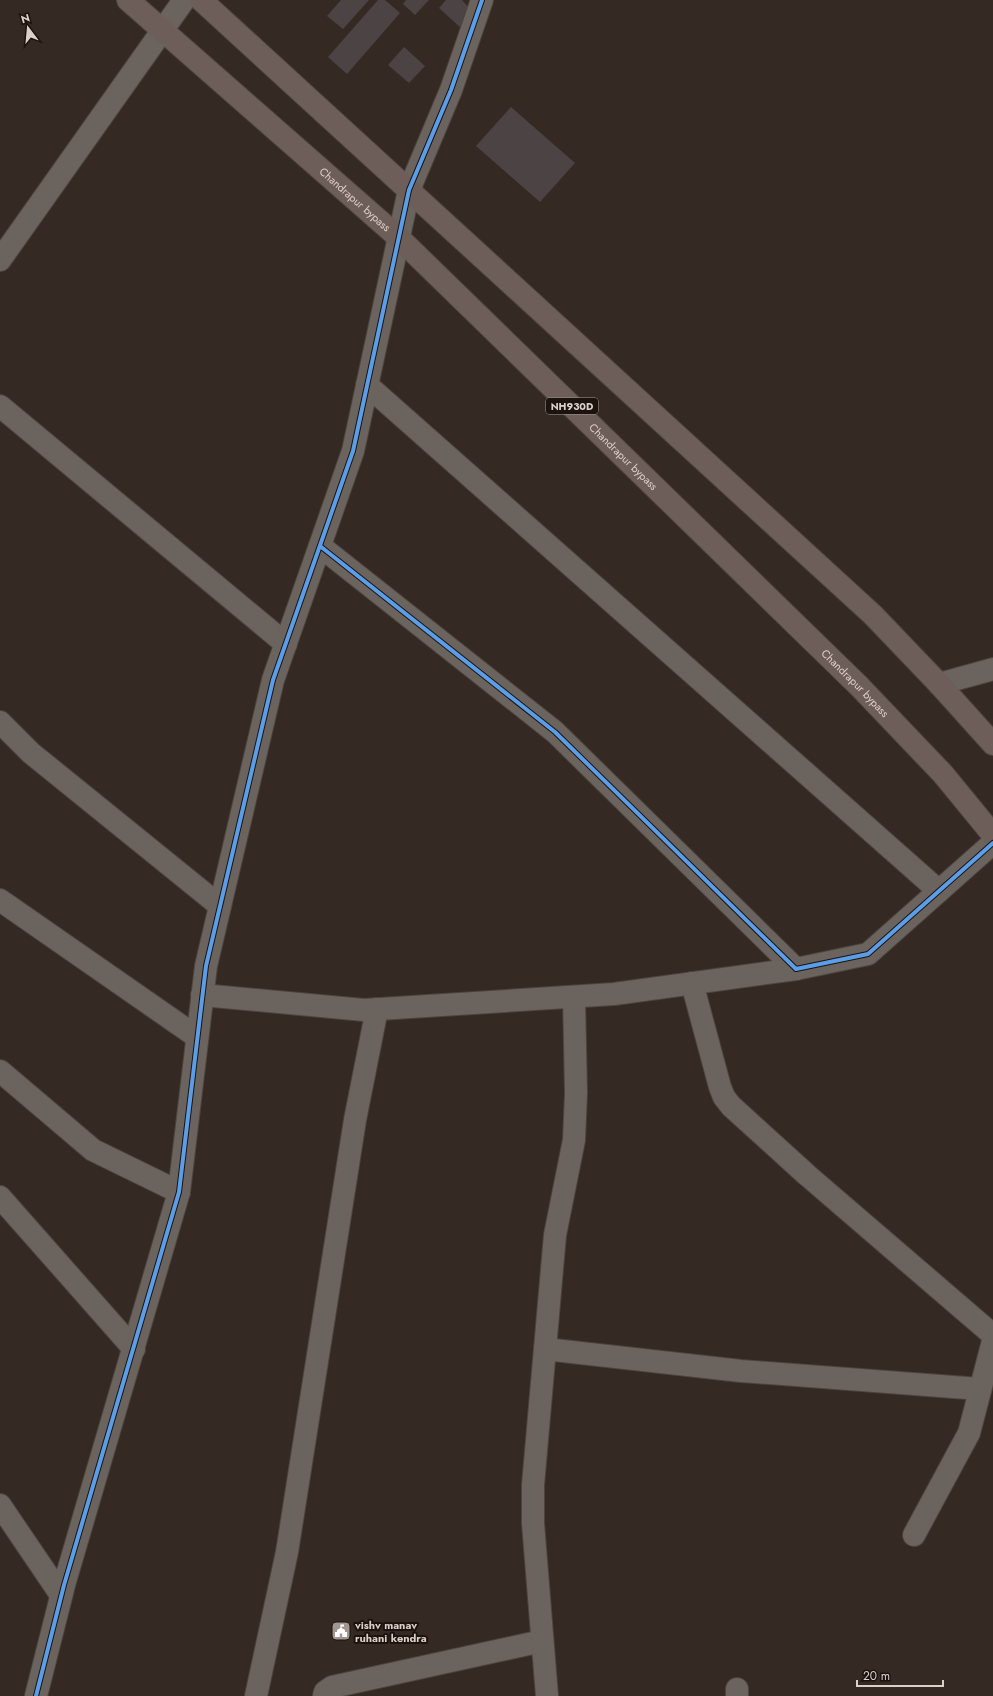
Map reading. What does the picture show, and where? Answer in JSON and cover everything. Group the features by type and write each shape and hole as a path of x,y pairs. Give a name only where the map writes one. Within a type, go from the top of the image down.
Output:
{"highway":[{"name":"Chandrapur bypass","path":"128,0 398,237 859,686 943,774 993,835"},
{"path":"201,0 867,609 939,684 993,744"}],"street":[{"path":"0,260 184,0"},
{"path":"36,1696 61,1595 180,1192 206,966 274,680 353,451 409,190 451,90 482,0"},
{"path":"367,384 940,891"},
{"path":"0,406 286,644"},
{"path":"320,546 555,732 796,969"},
{"path":"939,684 993,669"},
{"path":"0,722 31,753 220,906"},
{"path":"202,996 364,1010 614,994 796,969 868,954 993,843"},
{"path":"0,900 197,1037"},
{"path":"692,983 720,1087 724,1097 731,1106 807,1175 993,1335"},
{"path":"547,1696 533,1523 533,1485 555,1234 574,1140 576,1093 574,997"},
{"path":"256,1696 287,1552 354,1128 377,1009"},
{"path":"0,1071 93,1150 180,1192"},
{"path":"0,1197 134,1349"},
{"path":"914,1535 965,1443 972,1424 993,1342"},
{"path":"545,1349 741,1371 980,1389"},
{"path":"0,1505 61,1595"},
{"path":"324,1696 325,1692 332,1687 542,1641"}],"building":[{"path":"341,0 369,0 343,29 327,16"},
{"path":"378,0 385,0 400,13 347,74 328,57"},
{"path":"406,0 429,0 415,15 403,4"},
{"path":"446,0 462,0 470,9 462,29 439,8"},
{"path":"404,47 425,66 409,83 388,65"},
{"path":"511,107 575,163 540,202 476,146"}],"cycle path":[{"path":"36,1696 64,1585 179,1192 206,966 273,680 353,451 409,190 451,90 482,0"},
{"path":"320,546 555,732 796,969 868,954 993,843"}],"place":[{"name":"vishv manav ruhani kendra","path":"341,1631"}]}
